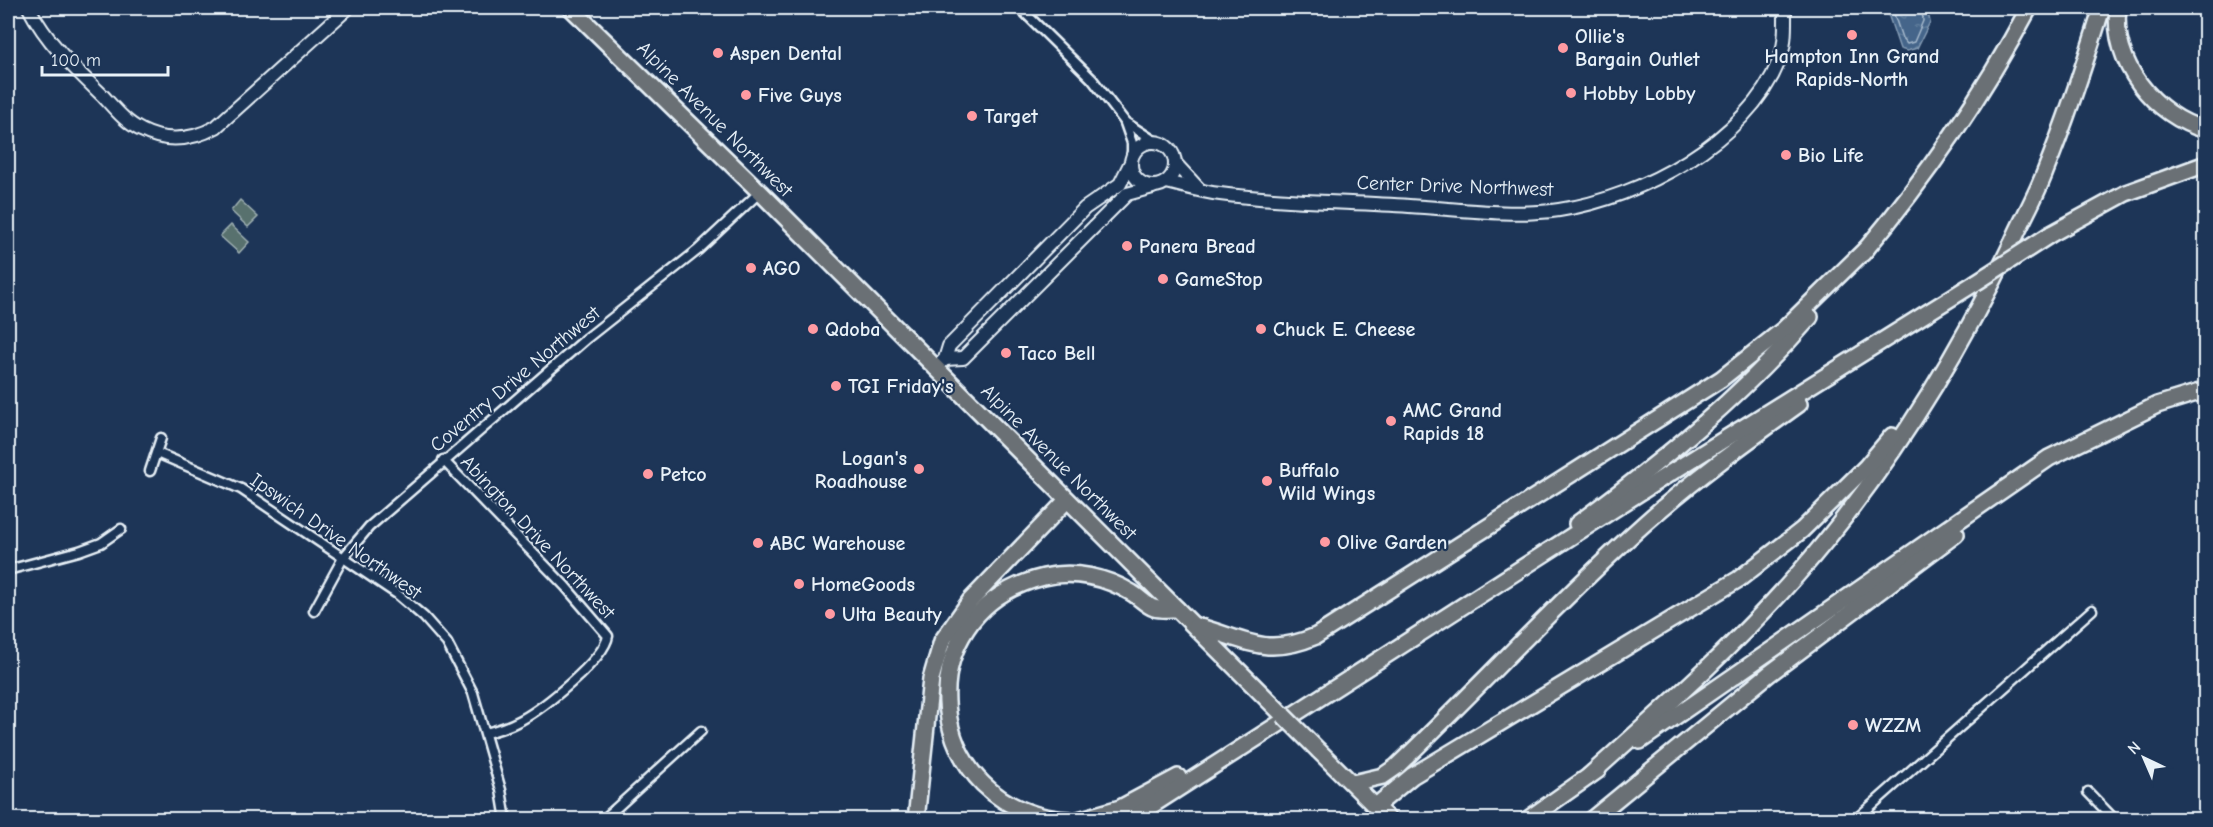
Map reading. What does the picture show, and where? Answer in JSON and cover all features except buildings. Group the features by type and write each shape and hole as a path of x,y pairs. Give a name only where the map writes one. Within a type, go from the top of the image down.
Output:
{"highway":[{"name":"Alpine Avenue Northwest","path":"571,8 940,364 988,421 1389,819"},
{"path":"1521,568 1543,548 1646,469 1726,401 1808,319 1867,248 1955,131 1998,64 2029,8"},
{"path":"1589,776 1726,650 1796,577 1866,488 1948,366 1990,287 2044,174 2077,87 2102,8"},
{"path":"2118,8 2118,30 2123,51 2144,89 2176,117 2205,130"},
{"path":"1129,819 1521,568 2051,234 2126,193 2205,164"},
{"path":"1194,625 1265,647 1298,643 1316,636 1721,378 1784,329 1867,248"},
{"path":"1376,806 1393,789 1447,754 1701,605 1773,554 1802,530 1866,467 1948,366"},
{"path":"1353,783 1383,776 1396,767 1533,630 1646,522 1738,448 1821,387 1842,367"},
{"path":"1527,819 2049,458 2157,405 2205,390"},
{"path":"1591,819 1769,674 2007,496 2049,458"},
{"path":"916,819 931,679 942,641 969,601 1067,500"},
{"path":"1070,819 1034,815 1009,805 990,791 964,761 953,738 947,703 949,670 956,649 971,624 986,607 1005,593 1045,577 1083,575 1100,579 1117,585 1153,608 1177,609"},
{"path":"1078,819 1120,808 1200,765 1228,756"},
{"path":"1353,783 1377,793 1393,789"}],"street":[{"path":"29,8 45,35 125,119 142,131 168,139 194,137 216,127 348,8"},
{"path":"1020,8 1092,79 1125,122 1132,143 1131,160 1134,177 1139,182 1153,187"},
{"name":"Center Drive Northwest","path":"1166,182 1219,194 1492,211 1556,211 1608,199 1645,186 1680,165 1744,114 1764,91 1780,60 1785,32 1785,8"},
{"path":"1125,122 1169,149 1175,163 1200,190"},
{"path":"940,364 949,346 1085,208 1120,184 1131,160 1142,145 1156,142"},
{"path":"940,364 963,358 1127,195 1138,189 1166,182 1174,170 1175,163"},
{"name":"Coventry Drive Northwest","path":"314,612 343,558 369,527 443,460 587,338 698,250 760,192"},
{"path":"150,471 161,438"},
{"name":"Ipswich Drive Northwest","path":"157,453 241,489 397,594 424,618 447,643 473,693 486,733 506,819"},
{"name":"Abington Drive Northwest","path":"443,460 565,586 608,636 606,645 594,660 537,710 504,728 486,733"},
{"path":"8,570 80,551 101,543 120,529"},
{"path":"1856,819 2092,610"},
{"path":"603,819 702,731"},
{"path":"2088,792 2115,819"}],"green space":[{"path":"240,200 258,217 248,227 231,211"},
{"path":"231,225 249,242 239,253 220,236"}],"water":[{"path":"1886,8 1927,8 1930,22 1917,48 1907,51 1900,49"}],"place":[{"name":"Hampton Inn Grand Rapids-North","path":"1852,35"},
{"name":"Ollie's Bargain Outlet","path":"1563,48"},
{"name":"Aspen Dental","path":"718,53"},
{"name":"Hobby Lobby","path":"1571,93"},
{"name":"Five Guys","path":"746,95"},
{"name":"Target","path":"972,116"},
{"name":"Bio Life","path":"1786,155"},
{"name":"Panera Bread","path":"1127,246"},
{"name":"AGO","path":"751,268"},
{"name":"GameStop","path":"1163,279"},
{"name":"Qdoba","path":"813,329"},
{"name":"Chuck E. Cheese","path":"1261,329"},
{"name":"Taco Bell","path":"1006,353"},
{"name":"TGI Friday's","path":"836,386"},
{"name":"AMC Grand Rapids 18","path":"1391,421"},
{"name":"Logan's Roadhouse","path":"919,469"},
{"name":"Petco","path":"648,474"},
{"name":"Buffalo Wild Wings","path":"1267,481"},
{"name":"Olive Garden","path":"1325,542"},
{"name":"ABC Warehouse","path":"758,543"},
{"name":"HomeGoods","path":"799,584"},
{"name":"Ulta Beauty","path":"830,614"},
{"name":"WZZM","path":"1853,725"}]}
